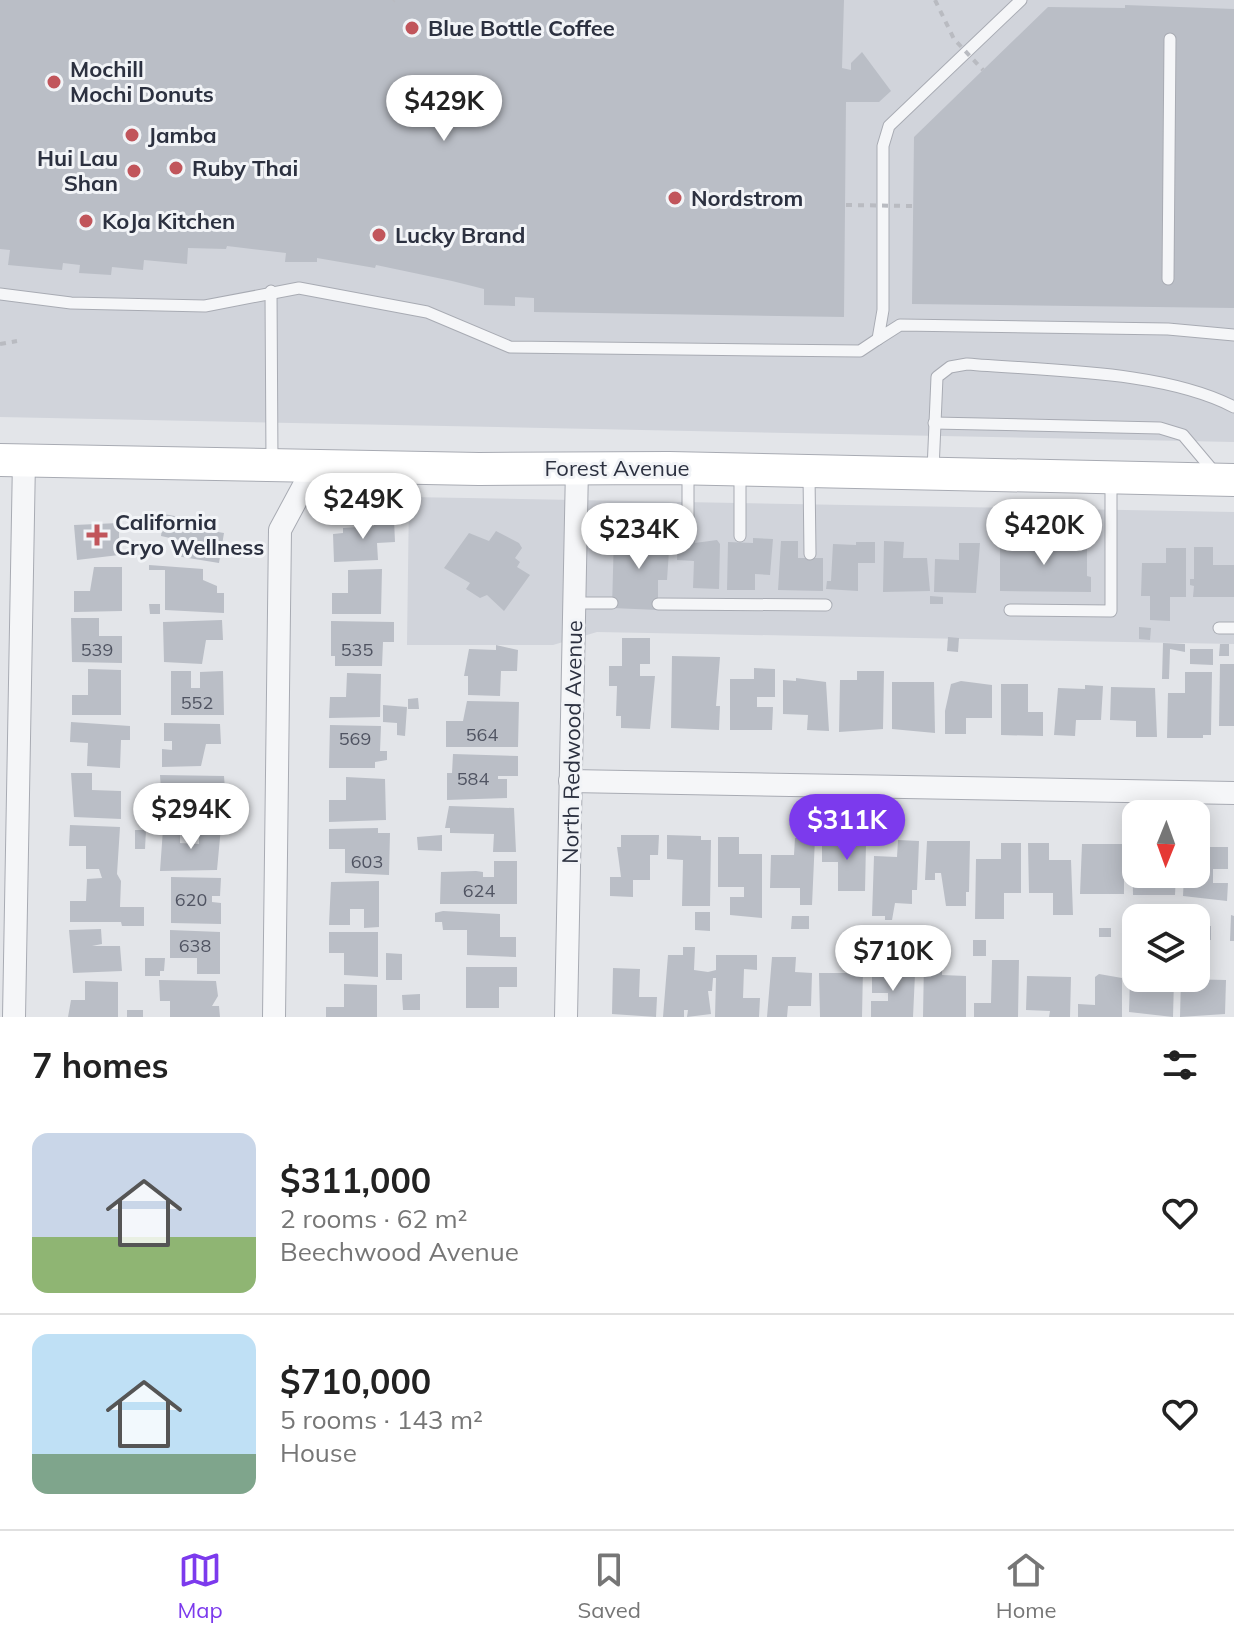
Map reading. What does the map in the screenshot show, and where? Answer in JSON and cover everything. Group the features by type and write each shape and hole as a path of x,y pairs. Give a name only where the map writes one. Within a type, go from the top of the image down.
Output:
{"main road":[{"name":"Forest Avenue","path":"12,460 688,468 1227,480"}],"street":[{"path":"12,460 14,1017"},
{"path":"274,1017 280,530 315,465"},
{"name":"North Redwood Avenue","path":"566,1017 577,468"},
{"path":"570,781 1234,793"}],"lane":[{"path":"878,339 883,310 883,146 889,126 1021,0"},
{"path":"1168,279 1170,39"},
{"path":"0,294 71,303 205,306 299,288 427,312 510,347 860,351 900,325 1168,329 1234,335"},
{"path":"271,291 272,464"},
{"path":"933,473 937,377 950,367 967,364 1154,382 1213,396 1234,407"},
{"path":"934,423 1160,428 1183,435 1227,480"},
{"path":"688,468 688,534"},
{"path":"740,536 741,469"},
{"path":"809,471 810,554"},
{"path":"1010,610 1111,611 1111,478"},
{"path":"575,603 612,603"},
{"path":"658,604 826,605"},
{"path":"1219,628 1234,628"}],"path":[{"path":"935,0 954,39 983,70"},
{"path":"846,205 913,206"},
{"path":"0,344 17,341"}],"shaded area":[{"path":"0,0 1234,0 1234,442 0,417"},
{"path":"409,497 1234,512 1234,644 597,632 553,645 407,645"}],"building":[{"path":"0,0 844,0 842,68 851,70 851,63 862,52 891,91 879,102 846,102 844,317 534,312 534,298 515,297 515,306 484,305 484,289 452,281 376,265 375,268 317,258 317,262 285,262 286,253 227,246 226,249 188,248 187,264 144,260 143,270 112,267 111,275 79,273 80,265 63,263 62,270 8,265 10,250 0,249"},
{"path":"1125,5 1234,9 1234,308 912,304 914,137 1048,7 1125,8"},
{"path":"164,514 185,518 184,523 212,527 212,531 224,533 219,563 176,556 179,540 161,536"},
{"path":"394,519 395,542 377,543 378,560 334,562 333,534 343,533 343,528 374,526 374,520"},
{"name":"California Cryo Wellness","path":"119,523 119,555 77,560 74,525"},
{"path":"496,531 519,543 522,548 515,558 520,562 517,567 530,575 504,611 487,595 480,598 466,589 470,583 444,568 469,533 489,541"},
{"path":"614,535 670,536 667,580 658,580 658,610 612,608"},
{"path":"753,538 773,539 770,575 755,574 755,590 727,590 728,542 753,543"},
{"path":"678,539 695,540 695,543 717,540 720,544 719,589 693,588 694,561 677,560"},
{"path":"781,541 798,541 798,558 823,558 823,591 778,590"},
{"path":"884,541 904,542 903,558 927,558 930,591 883,592"},
{"path":"856,542 875,542 875,563 858,563 858,591 826,589 827,581 831,581 833,544 856,545"},
{"path":"1000,542 1087,543 1087,576 1091,577 1091,592 1000,591"},
{"path":"959,543 980,543 976,593 934,592 935,559 959,560"},
{"path":"1194,547 1213,547 1213,565 1234,565 1234,597 1193,597 1194,586 1190,585 1190,579 1194,579"},
{"path":"1166,548 1186,548 1186,597 1170,597 1170,621 1150,620 1150,596 1141,596 1142,563 1166,563"},
{"path":"149,565 203,569 203,580 217,586 217,593 224,593 224,613 165,610 165,570 149,570"},
{"path":"94,567 122,567 122,611 74,612 74,591 90,591"},
{"path":"382,569 381,614 332,614 332,593 348,593 348,570"},
{"path":"930,596 943,597 943,604 930,604"},
{"path":"149,604 160,604 160,614 150,614"},
{"path":"71,618 99,618 99,636 122,636 122,663 72,662"},
{"path":"222,620 223,640 206,640 202,664 164,662 163,622"},
{"path":"331,621 394,622 394,642 383,642 382,666 335,666 335,656 331,656"},
{"path":"1139,627 1151,628 1150,640 1139,639"},
{"path":"948,637 959,638 958,652 947,651"},
{"path":"622,638 650,638 650,664 640,664 640,676 655,676 650,729 621,728 621,716 616,716 617,686 609,686 609,666 622,666"},
{"path":"1163,643 1185,644 1185,652 1170,649 1169,679 1162,679"},
{"path":"1220,644 1229,644 1229,656 1219,656"},
{"path":"496,645 518,650 517,671 501,671 500,696 468,695 468,676 464,676 469,649 496,650"},
{"path":"1190,649 1213,649 1213,665 1190,664"},
{"path":"672,656 720,657 716,706 720,706 719,730 671,728"},
{"path":"1220,664 1234,664 1234,726 1219,726"},
{"path":"754,668 775,669 775,697 757,697 757,707 773,707 772,730 730,730 730,679 754,679"},
{"path":"88,669 121,670 121,715 72,715 72,695 88,695"},
{"path":"171,671 191,671 191,688 200,688 200,672 223,671 224,715 171,715"},
{"path":"857,671 884,671 883,729 839,732 840,680 857,680"},
{"path":"1185,672 1212,672 1211,735 1203,735 1203,738 1167,738 1168,693 1185,693"},
{"path":"347,673 381,674 380,717 329,718 330,697 346,697"},
{"path":"796,678 826,682 829,731 807,730 808,715 783,714 783,680 796,681"},
{"path":"961,681 992,685 992,718 966,718 966,734 945,734 945,711 951,684"},
{"path":"892,682 934,682 935,733 892,729"},
{"path":"1001,684 1028,684 1028,712 1043,712 1043,736 1001,735"},
{"path":"1085,685 1103,686 1101,720 1076,720 1075,736 1054,735 1058,688 1085,689"},
{"path":"1111,687 1155,688 1157,737 1136,737 1136,721 1110,720"},
{"path":"418,698 419,709 408,709 408,699"},
{"path":"467,701 519,702 518,747 446,747 446,721 463,721"},
{"path":"383,705 407,707 405,736 397,735 397,723 383,722"},
{"path":"71,722 130,726 130,740 121,740 120,768 87,766 88,743 70,742"},
{"path":"164,723 220,724 221,744 206,744 201,766 162,767 162,749 172,750 172,741 164,741"},
{"path":"330,725 381,726 380,751 387,751 387,760 375,762 375,768 329,768"},
{"path":"453,754 518,756 518,776 498,776 498,779 507,779 507,798 447,800 447,773 452,773"},
{"path":"71,773 92,773 92,790 121,791 121,819 74,817"},
{"path":"160,775 224,776 226,802 222,802 222,820 172,819 172,804 162,804"},
{"path":"346,777 385,779 386,820 329,822 329,800 346,800"},
{"path":"449,806 514,808 516,852 493,852 494,834 450,833 450,828 445,828"},
{"path":"70,825 120,827 117,874 121,881 120,907 144,907 144,926 122,926 121,922 70,922 70,901 86,901 87,879 102,878 99,869 86,869 86,846 69,846"},
{"path":"199,827 221,827 217,870 160,871 163,829 180,829 180,843 199,844"},
{"path":"378,828 378,833 390,833 389,875 345,873 345,849 329,849 329,829"},
{"path":"135,830 146,830 145,849 135,849"},
{"path":"442,835 442,851 418,850 417,837"},
{"path":"621,835 659,835 658,855 650,855 650,880 633,880 633,897 610,896 610,877 621,877 617,847 621,847"},
{"path":"667,835 701,836 701,840 711,840 710,906 682,906 683,860 667,859"},
{"path":"718,837 739,837 739,854 762,854 762,918 730,915 730,897 744,897 744,887 718,887"},
{"path":"795,838 815,838 812,905 800,905 800,888 770,888 771,855 794,855"},
{"path":"822,839 857,839 858,843 866,843 865,891 838,891 838,862 822,862"},
{"path":"898,840 919,841 917,890 912,890 912,904 895,903 892,920 885,920 885,916 872,916 874,856 897,857"},
{"path":"927,841 970,841 966,906 946,906 941,873 935,873 935,880 925,880"},
{"path":"1001,843 1021,843 1021,893 1004,893 1004,919 975,919 976,859 1001,859"},
{"path":"1028,843 1049,843 1049,860 1071,860 1073,915 1053,915 1053,893 1029,893"},
{"path":"1082,844 1122,844 1124,894 1080,894"},
{"path":"1210,847 1228,847 1228,869 1213,869 1213,883 1228,883 1227,901 1183,896 1183,888 1210,888"},
{"path":"494,861 517,861 517,904 440,904 441,872 476,871 483,872 483,877 494,877"},
{"path":"171,877 221,878 220,896 212,896 212,902 221,903 221,924 171,923"},
{"path":"379,881 379,927 364,928 364,909 350,909 350,925 329,925 331,882"},
{"path":"1133,888 1175,888 1175,895 1133,895"},
{"path":"695,912 710,912 710,931 695,930"},
{"path":"435,913 500,914 500,937 516,937 516,957 467,955 467,930 443,930 442,922 435,922"},
{"path":"1231,915 1234,916 1234,941 1230,941"},
{"path":"792,916 809,916 809,929 791,929"},
{"path":"1099,928 1111,928 1111,937 1099,937"},
{"path":"101,929 102,944 92,946 120,946 122,971 73,973 69,930"},
{"path":"170,930 220,932 220,974 197,974 197,958 170,958"},
{"path":"329,932 378,932 378,977 344,975 344,953 329,953"},
{"path":"973,940 986,940 986,956 973,956"},
{"path":"683,947 695,947 694,970 708,972 716,970 716,955 757,955 757,970 744,969 743,998 760,998 759,1017 715,1017 716,978 713,978 712,991 708,991 711,1014 687,1017 688,1010 684,1010 684,1017 663,1017 668,955 683,955"},
{"path":"386,953 402,954 402,980 386,980"},
{"path":"772,957 796,957 795,972 812,973 811,1006 788,1006 787,1017 767,1017"},
{"path":"145,958 165,958 164,971 160,971 160,976 145,976"},
{"path":"992,960 1019,960 1018,1017 974,1017 974,1003 991,1003"},
{"path":"924,962 942,962 942,975 966,976 966,1017 923,1017"},
{"path":"872,964 890,964 890,974 915,974 913,1017 871,1017 871,1001 888,1001 888,993 872,993"},
{"path":"466,967 517,967 517,987 499,987 499,1008 466,1008"},
{"path":"613,968 640,969 639,997 657,997 656,1017 612,1014"},
{"path":"846,968 863,968 862,1017 820,1017 819,973 846,973"},
{"path":"1099,974 1122,978 1122,1017 1078,1017 1078,1004 1095,1005 1095,977"},
{"path":"1027,976 1071,977 1070,1017 1049,1017 1050,1011 1026,1010"},
{"path":"159,980 216,981 218,996 212,1006 219,1006 220,1017 170,1017 170,1001 160,1001"},
{"path":"1210,980 1226,980 1225,1014 1180,1017 1181,992 1210,992"},
{"path":"85,981 118,982 118,1017 68,1017 71,1000 85,1000"},
{"path":"344,984 377,985 377,1017 326,1017 326,1007 344,1007"},
{"path":"1130,992 1174,992 1173,1017 1129,1012"},
{"path":"420,994 420,1010 403,1010 402,995"},
{"path":"127,1010 143,1010 143,1017 127,1017"}],"place":[{"name":"Blue Bottle Coffee","path":"412,28"},
{"name":"Mochill Mochi Donuts","path":"54,82"},
{"name":"Jamba","path":"132,135"},
{"name":"Ruby Thai","path":"176,168"},
{"name":"Hui Lau Shan","path":"134,171"},
{"name":"Nordstrom","path":"675,198"},
{"name":"KoJa Kitchen","path":"86,221"},
{"name":"Lucky Brand","path":"379,235"},
{"name":"California Cryo Wellness","path":"97,535"}]}
